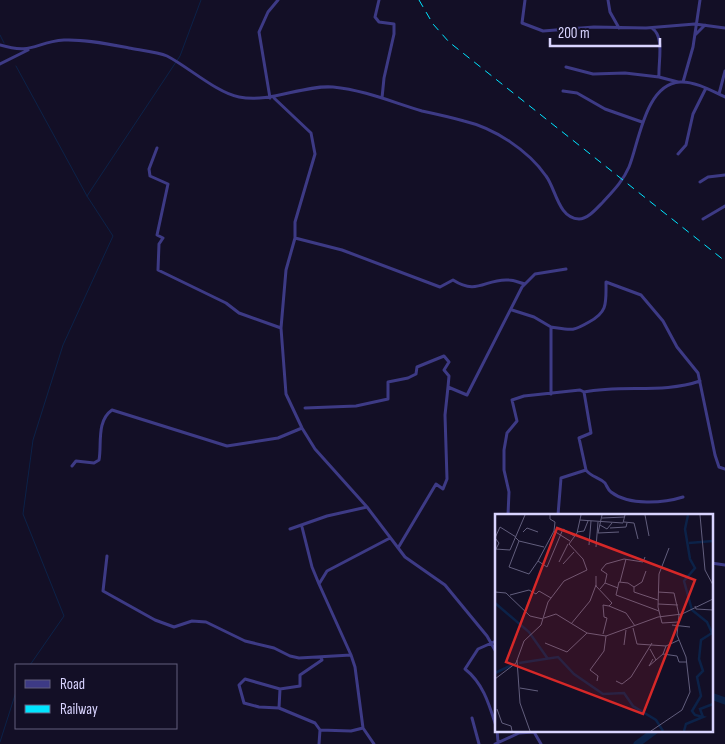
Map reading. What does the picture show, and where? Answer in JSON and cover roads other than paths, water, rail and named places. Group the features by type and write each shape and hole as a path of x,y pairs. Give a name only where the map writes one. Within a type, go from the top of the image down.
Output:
{"street":[{"path":"278,0 268,12 259,32 272,98 311,133 315,148 314,160 295,222 295,238 286,270 281,328 284,385 302,428 315,448 368,507 405,557 445,585 495,650"},
{"path":"380,0 375,17 379,22 394,24 395,29 388,54 382,98"},
{"path":"525,0 522,24 542,31 652,28 696,24 725,28"},
{"path":"608,0 610,12 619,28"},
{"path":"683,82 692,55 700,0"},
{"path":"695,35 706,25"},
{"path":"652,28 658,34 660,41 659,76"},
{"path":"0,45 20,50 62,40 160,53 235,96 272,98 304,90 331,87 358,90 477,124 516,147 545,174 567,215 578,219 584,218 599,206 622,180 629,167 642,122 651,102 666,87 679,82"},
{"path":"0,64 14,59 30,49"},
{"path":"566,67 593,74 613,72 659,76 706,88 725,97"},
{"path":"718,94 725,71"},
{"path":"678,154 686,145 693,114 706,88"},
{"path":"563,91 577,93 606,109 642,122"},
{"path":"278,103 280,96"},
{"path":"157,148 149,170 150,176 168,184 157,236 163,238 159,244 158,270 226,303 239,313 281,328"},
{"path":"700,182 708,176 725,175"},
{"path":"703,219 725,206"},
{"path":"295,238 342,250 440,287 453,280 461,285 476,288 488,282 510,280 524,284"},
{"path":"448,387 467,395 524,284 535,274 566,269"},
{"path":"512,310 534,317 551,327 580,329 598,319 604,313 606,282 641,295 663,321 677,347 698,373 714,455 719,467 725,469"},
{"path":"551,327 551,394"},
{"path":"305,408 356,406 388,399 388,382 408,378 416,374 417,367 444,356 449,362 444,370 449,376 445,415 448,438 447,479 443,489 436,484 398,548"},
{"path":"508,514 509,492 504,470 504,450 507,434 517,421 512,400 524,396 580,390 584,392 621,387 674,388 700,381"},
{"path":"584,392 591,433 579,438 586,470 604,482 611,492 623,498 649,502 683,497"},
{"path":"72,466 76,461 94,463 99,460 102,426 107,414 112,410 227,446 278,438 302,428"},
{"path":"558,514 561,478 586,470"},
{"path":"290,529 302,527 328,516 368,507"},
{"path":"302,527 312,567 355,667 363,728 374,744"},
{"path":"319,584 326,571 390,538"},
{"path":"107,556 103,591 155,620 174,627 192,621 206,622 245,641 274,648 290,656 321,657 351,655"},
{"path":"712,563 725,565"},
{"path":"495,641 478,649 465,669 476,678 488,701 495,723"},
{"path":"319,744 320,730 315,723 279,708 259,707 244,703 239,685 245,679 280,689 300,686 300,675 322,660 321,657"},
{"path":"279,708 280,689"},
{"path":"472,718 478,744"},
{"path":"320,730 351,731 363,728"},
{"path":"497,743 519,733 527,732"},
{"path":"535,732 541,744"}],"waterway":[{"path":"87,196 180,56 201,0"},
{"path":"0,35 4,43"},
{"path":"16,66 87,196 113,236 63,345 33,440 23,514 64,616 31,664"},
{"path":"0,742 15,695"},
{"path":"712,696 725,701"},
{"path":"637,744 653,732"}],"railway":[{"path":"419,0 433,24 449,42 725,261"}]}
